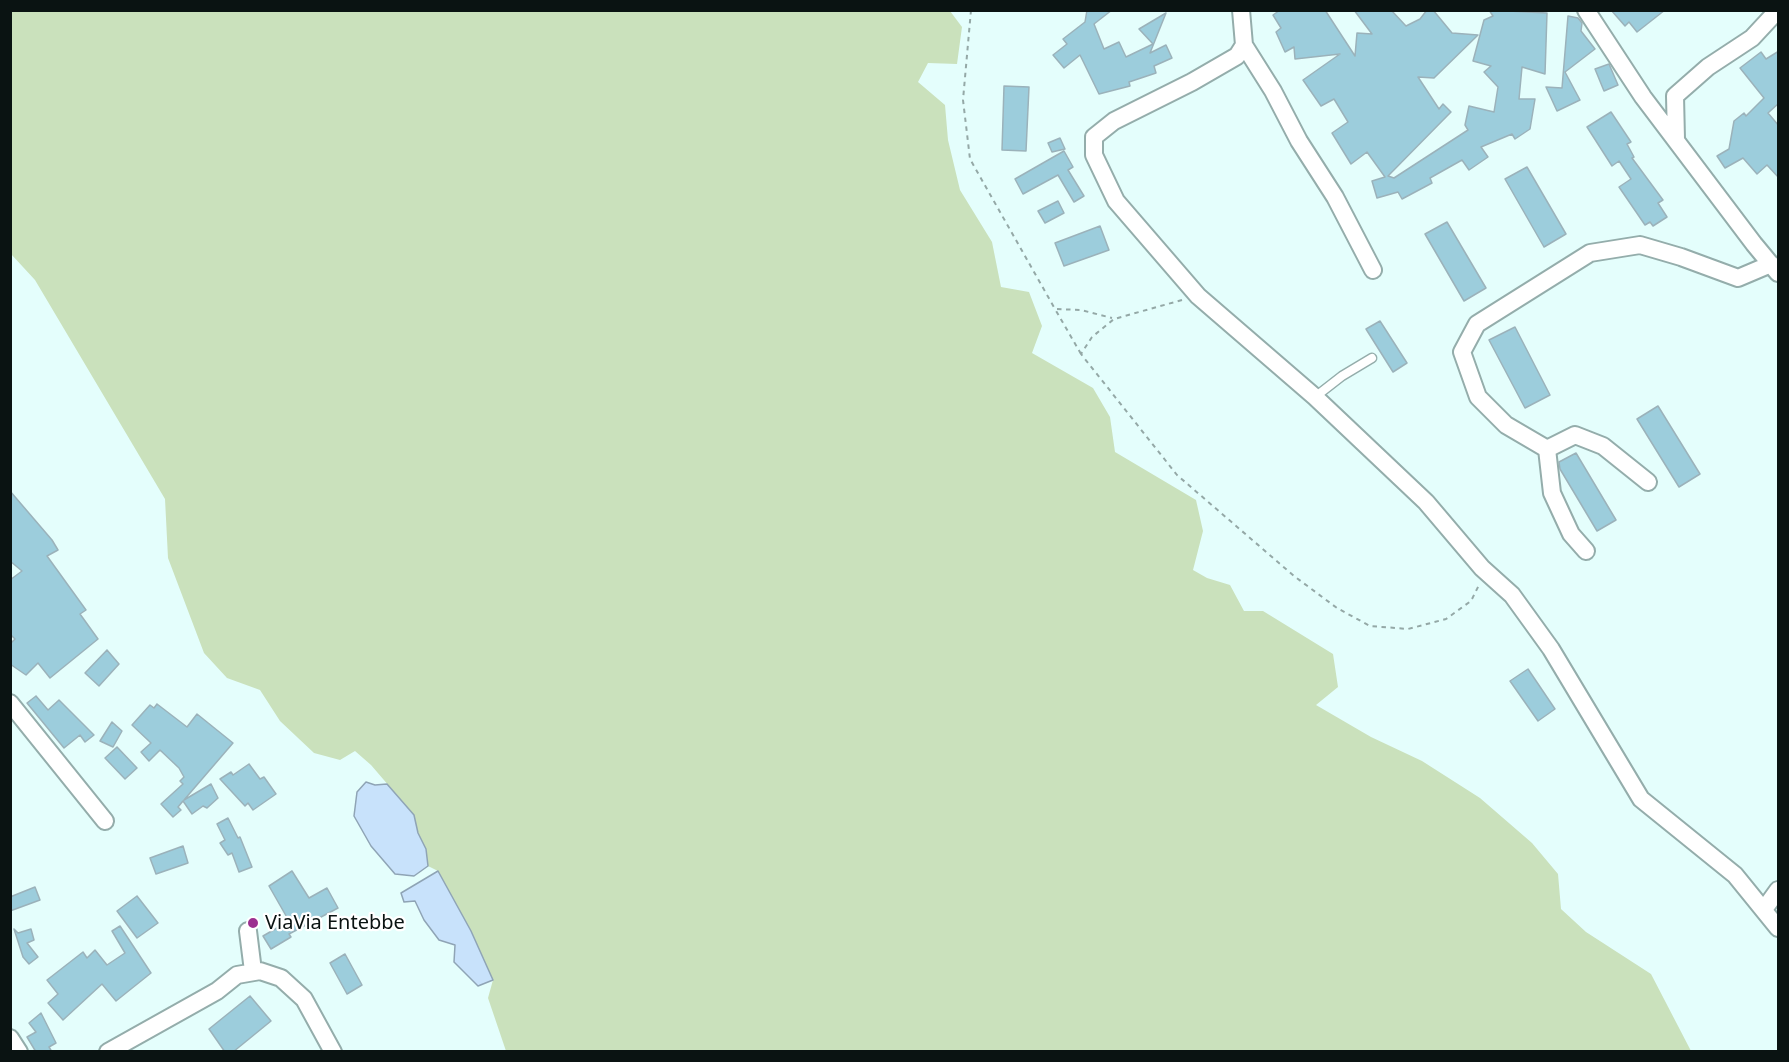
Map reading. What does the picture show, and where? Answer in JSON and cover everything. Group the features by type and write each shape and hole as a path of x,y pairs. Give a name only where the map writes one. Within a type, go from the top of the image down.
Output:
{"street":[{"path":"1241,10 1244,45 1273,91 1299,141 1335,197 1373,270"},
{"path":"1547,449 1506,425 1478,397 1462,352 1477,324 1590,253 1640,245 1738,278 1775,269 1643,97 1586,10"},
{"path":"1676,139 1675,96 1708,67 1752,38 1778,10"},
{"path":"1244,45 1237,56 1192,82 1114,121 1094,136 1094,154 1116,201 1198,296 1315,397 1426,502 1482,568 1512,595 1551,649 1641,799 1735,875 1765,908 1779,928"},
{"path":"1547,449 1575,435 1603,446 1648,482"},
{"path":"1547,449 1552,493 1571,534 1586,551"},
{"path":"10,702 105,821"},
{"path":"1765,908 1779,890"},
{"path":"248,931 253,971"},
{"path":"108,1052 217,991 237,975 253,971 281,978 304,999 333,1052"},
{"path":"10,1038 19,1052"}],"lane":[{"path":"1315,397 1342,376 1372,358"}],"path":[{"path":"972,10 963,100 970,159 1081,354 1177,475 1294,576 1337,608 1370,626 1408,629 1446,620 1471,601 1482,580 1482,568"},
{"path":"1081,354 1092,337 1114,318 1198,296"},
{"path":"1055,309 1081,310 1114,318"}],"green space":[{"path":"11,11 950,11 962,27 957,64 928,63 918,82 945,105 948,140 960,190 992,242 1001,287 1029,292 1042,326 1032,353 1093,388 1110,417 1115,452 1196,500 1203,531 1193,570 1207,578 1230,585 1244,611 1263,611 1333,654 1338,687 1316,705 1371,737 1422,761 1480,798 1532,843 1558,874 1561,909 1586,932 1651,974 1691,1051 506,1051 488,998 493,980 471,931 438,871 428,866 426,849 418,833 414,815 371,765 355,751 340,760 314,753 280,721 260,690 227,678 204,653 168,558 165,499 35,280 11,254"}],"water":[{"path":"366,782 375,785 387,784 414,815 418,833 426,849 428,866 414,876 395,874 371,846 354,816 357,792"},
{"path":"438,871 471,931 493,980 478,986 454,962 455,945 439,940 424,920 415,901 404,902 401,893"}],"building":[{"path":"1087,10 1112,10 1094,24 1104,49 1119,42 1126,57 1153,44 1139,29 1166,13 1150,53 1166,45 1172,58 1154,66 1156,73 1129,82 1130,86 1099,94 1080,55 1064,68 1053,55 1067,44 1063,39 1085,22"},
{"path":"1280,10 1325,10 1355,56 1357,33 1372,34 1354,10 1391,10 1406,26 1420,19 1427,10 1433,10 1452,33 1478,35 1434,78 1418,77 1439,109 1443,104 1451,112 1388,176 1394,178 1468,130 1465,125 1469,106 1494,112 1498,87 1484,72 1491,66 1473,61 1484,20 1493,16 1489,10 1547,13 1545,74 1522,67 1519,99 1535,99 1530,129 1515,139 1512,134 1481,147 1488,157 1469,170 1462,160 1430,178 1432,183 1402,199 1398,192 1377,198 1372,181 1385,177 1367,152 1351,164 1332,133 1348,122 1334,99 1321,106 1303,80 1340,54 1295,59 1294,47 1285,52 1276,32 1281,28 1273,15"},
{"path":"1611,10 1665,10 1637,32 1629,22 1625,26"},
{"path":"1568,16 1578,18 1582,23 1581,31 1595,49 1565,72 1580,100 1557,111 1546,87 1562,88"},
{"path":"1779,51 1779,103 1768,113 1779,126 1779,178 1767,165 1757,174 1743,158 1725,168 1717,156 1729,149 1734,121 1744,113 1746,116 1764,98 1740,68 1761,52 1766,59"},
{"path":"1609,64 1618,85 1604,91 1595,69"},
{"path":"1004,86 1029,87 1026,151 1002,150"},
{"path":"1611,112 1631,142 1627,144 1634,157 1632,158 1663,200 1658,203 1667,217 1653,226 1650,222 1645,225 1619,187 1631,179 1619,161 1612,166 1587,127"},
{"path":"1060,138 1065,149 1052,152 1048,143"},
{"path":"1064,151 1073,167 1068,170 1084,196 1074,202 1058,175 1023,194 1015,179"},
{"path":"1527,167 1566,234 1544,247 1505,179"},
{"path":"1058,201 1064,213 1045,223 1038,211"},
{"path":"1447,222 1486,288 1464,301 1425,234"},
{"path":"1100,226 1109,250 1064,266 1055,243"},
{"path":"1380,321 1407,363 1393,372 1366,329"},
{"path":"1515,327 1550,395 1525,408 1489,340"},
{"path":"1658,406 1700,474 1679,487 1637,419"},
{"path":"1576,453 1616,520 1597,531 1560,469 1559,462"},
{"path":"10,491 58,550 47,556 86,610 80,614 98,639 50,678 38,663 26,675 10,664 10,644 15,639 10,634 10,580 22,571 10,561"},
{"path":"107,650 119,664 99,686 85,673"},
{"path":"1528,669 1555,709 1538,721 1510,681"},
{"path":"36,696 48,710 59,700 94,735 85,742 80,735 64,748 27,703"},
{"path":"157,704 187,727 197,714 233,743 184,800 211,784 218,798 207,808 203,806 192,814 183,801 178,807 181,810 173,817 161,804 183,784 180,781 184,777 179,768 160,750 149,761 141,752 151,743 132,725 150,705 154,708"},
{"path":"112,722 122,731 113,747 100,741"},
{"path":"117,747 137,768 125,779 105,758"},
{"path":"249,764 260,779 264,777 276,794 253,810 248,803 245,806 220,779 231,772 233,775"},
{"path":"228,818 238,838 240,837 252,867 239,872 232,853 228,855 220,843 225,840 217,824"},
{"path":"183,846 188,863 156,874 150,858"},
{"path":"292,871 309,898 327,888 338,908 289,934 291,937 271,949 263,936 289,921 269,886"},
{"path":"35,887 40,900 10,911 10,897"},
{"path":"137,896 158,923 137,938 117,911"},
{"path":"120,926 151,973 116,1001 102,984 63,1020 48,1003 58,994 47,980 83,952 87,958 95,950 107,965 125,953 112,931"},
{"path":"14,929 18,933 31,929 34,940 27,943 38,957 29,964 23,957"},
{"path":"345,954 362,985 347,994 330,963"},
{"path":"250,996 271,1021 233,1052 225,1052 209,1029"},
{"path":"41,1013 56,1043 49,1047 52,1052 36,1052 27,1037 36,1032 29,1023"}],"place":[{"name":"ViaVia Entebbe","path":"253,923"}]}
